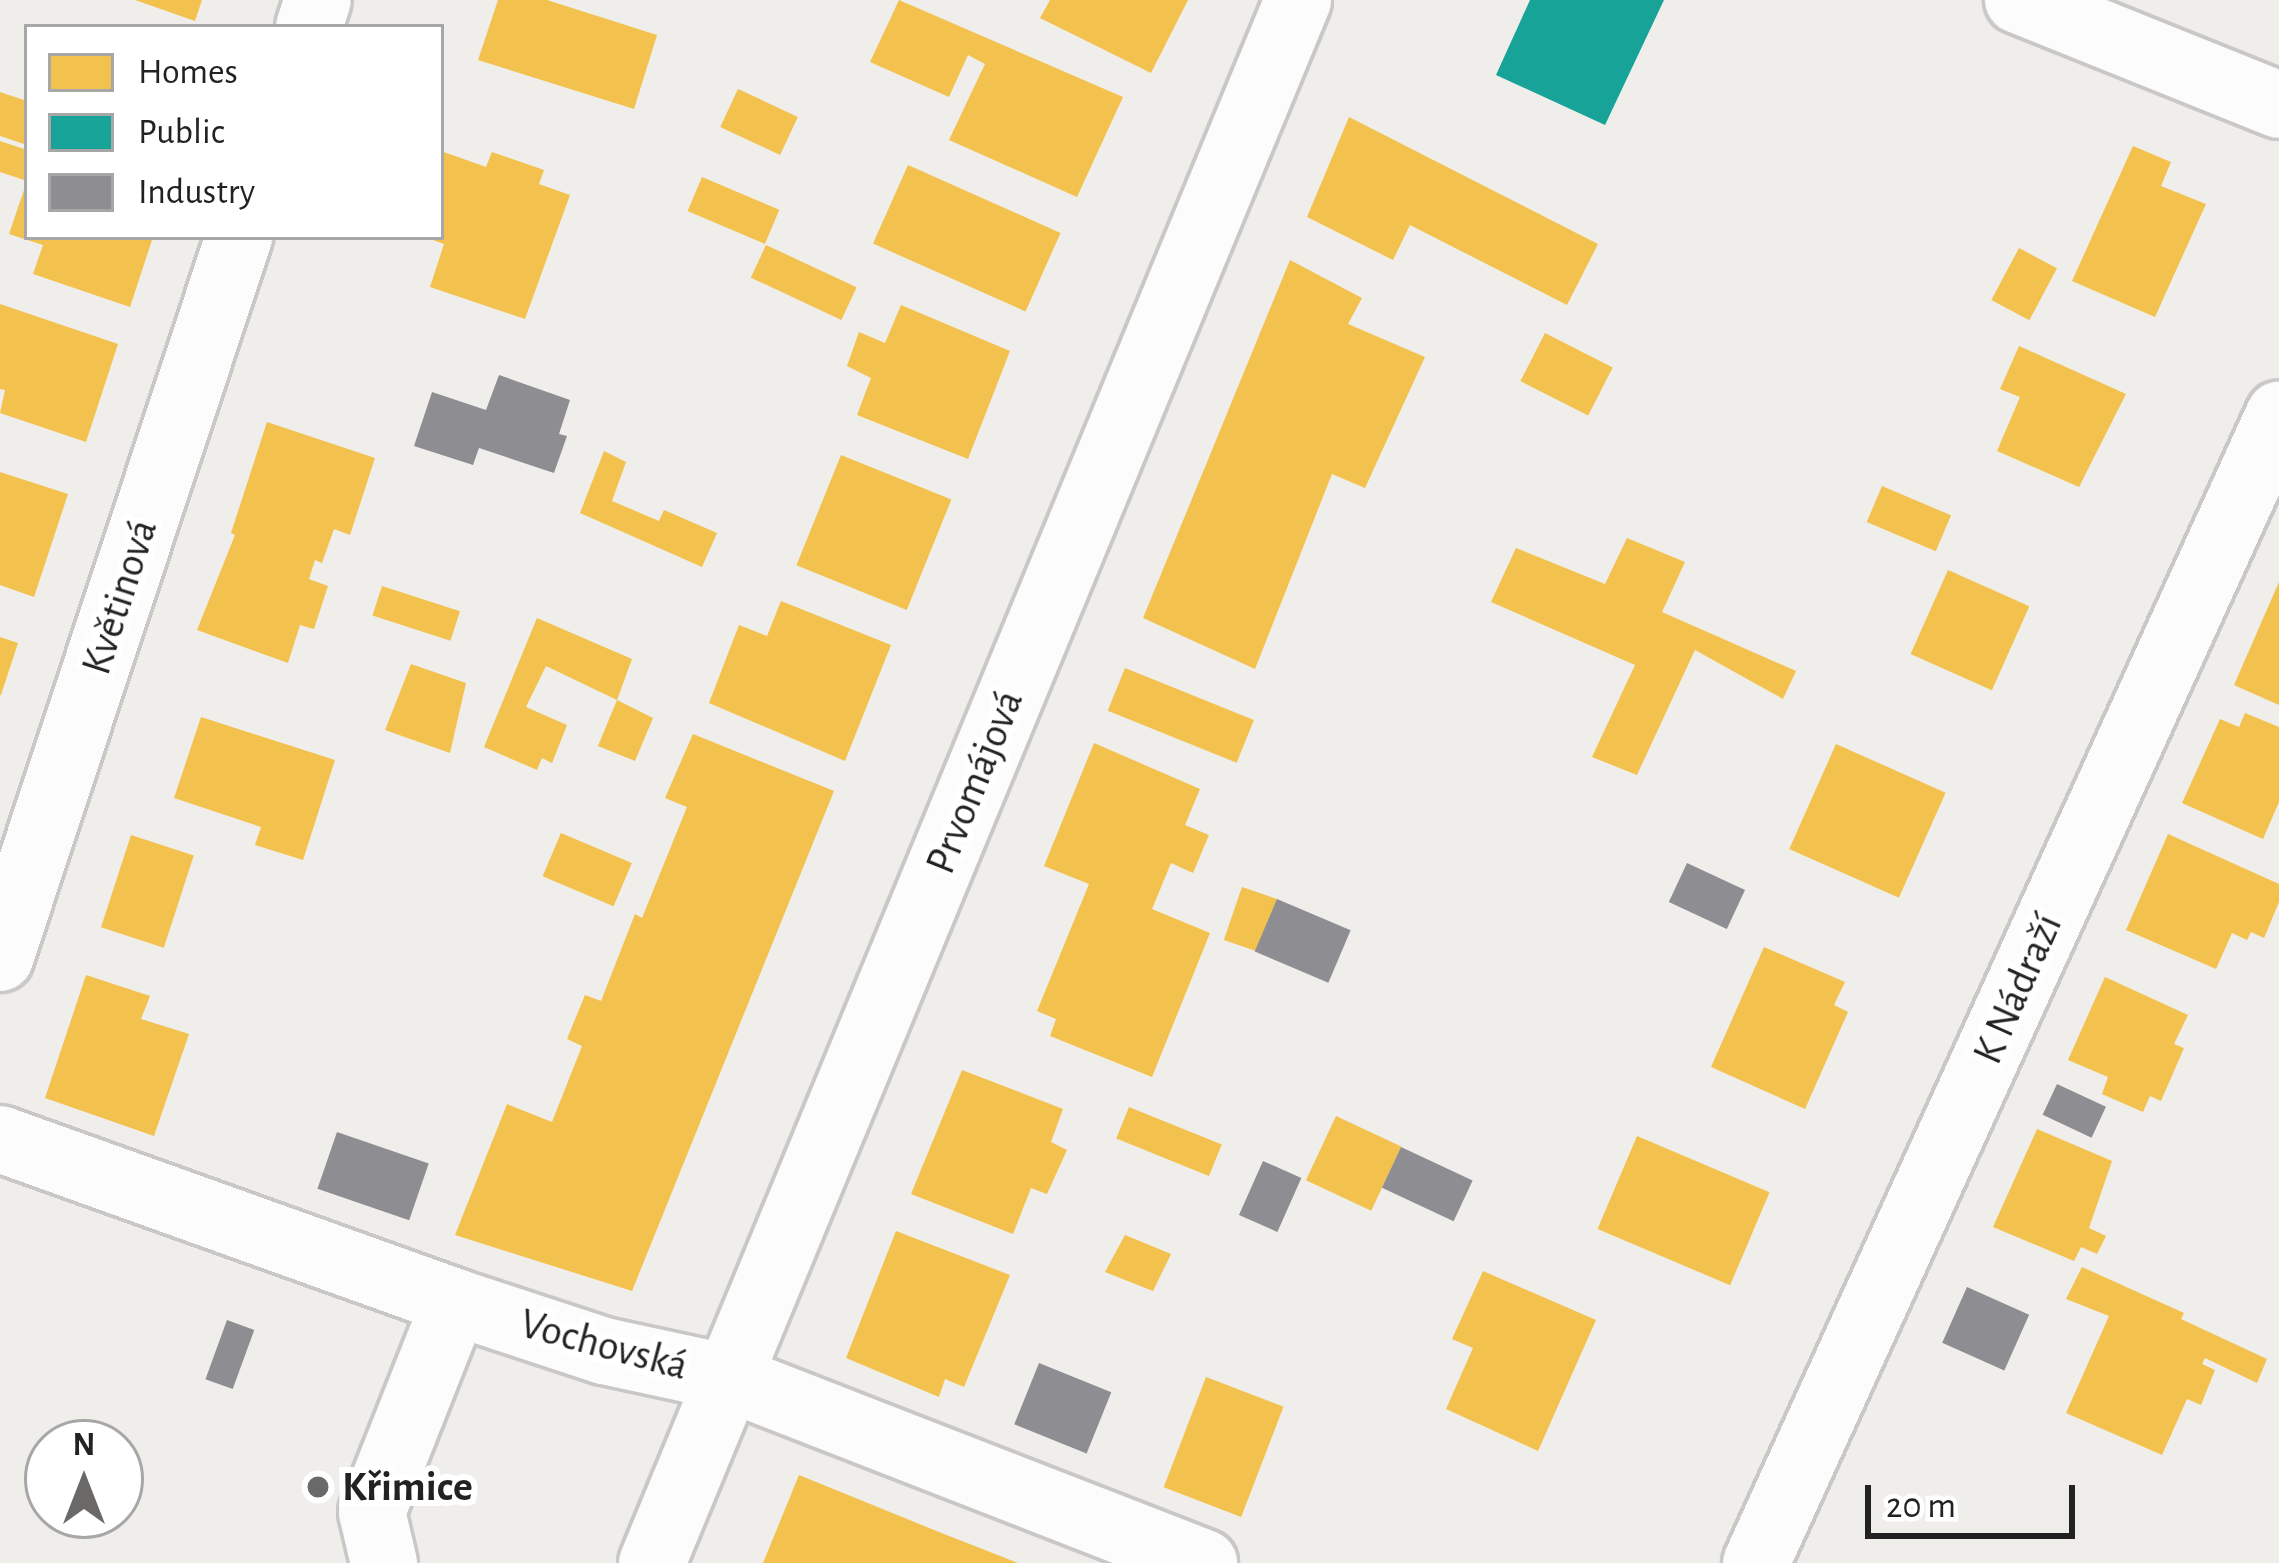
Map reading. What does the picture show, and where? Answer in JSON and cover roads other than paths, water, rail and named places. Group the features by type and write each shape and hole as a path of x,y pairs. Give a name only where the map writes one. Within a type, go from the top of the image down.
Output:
{"street":[{"name":"Prvomájová","path":"652,1563 1298,0"},
{"path":"2018,0 2279,105"},
{"name":"Květinová","path":"0,958 238,240"},
{"name":"K Nádraží","path":"1756,1563 2279,415"},
{"name":"Vochovská","path":"0,1138 455,1302 604,1351 729,1378 1204,1563"},
{"path":"384,1563 372,1512 455,1302"}],"place":[{"name":"Křimice","path":"318,1487"}]}
